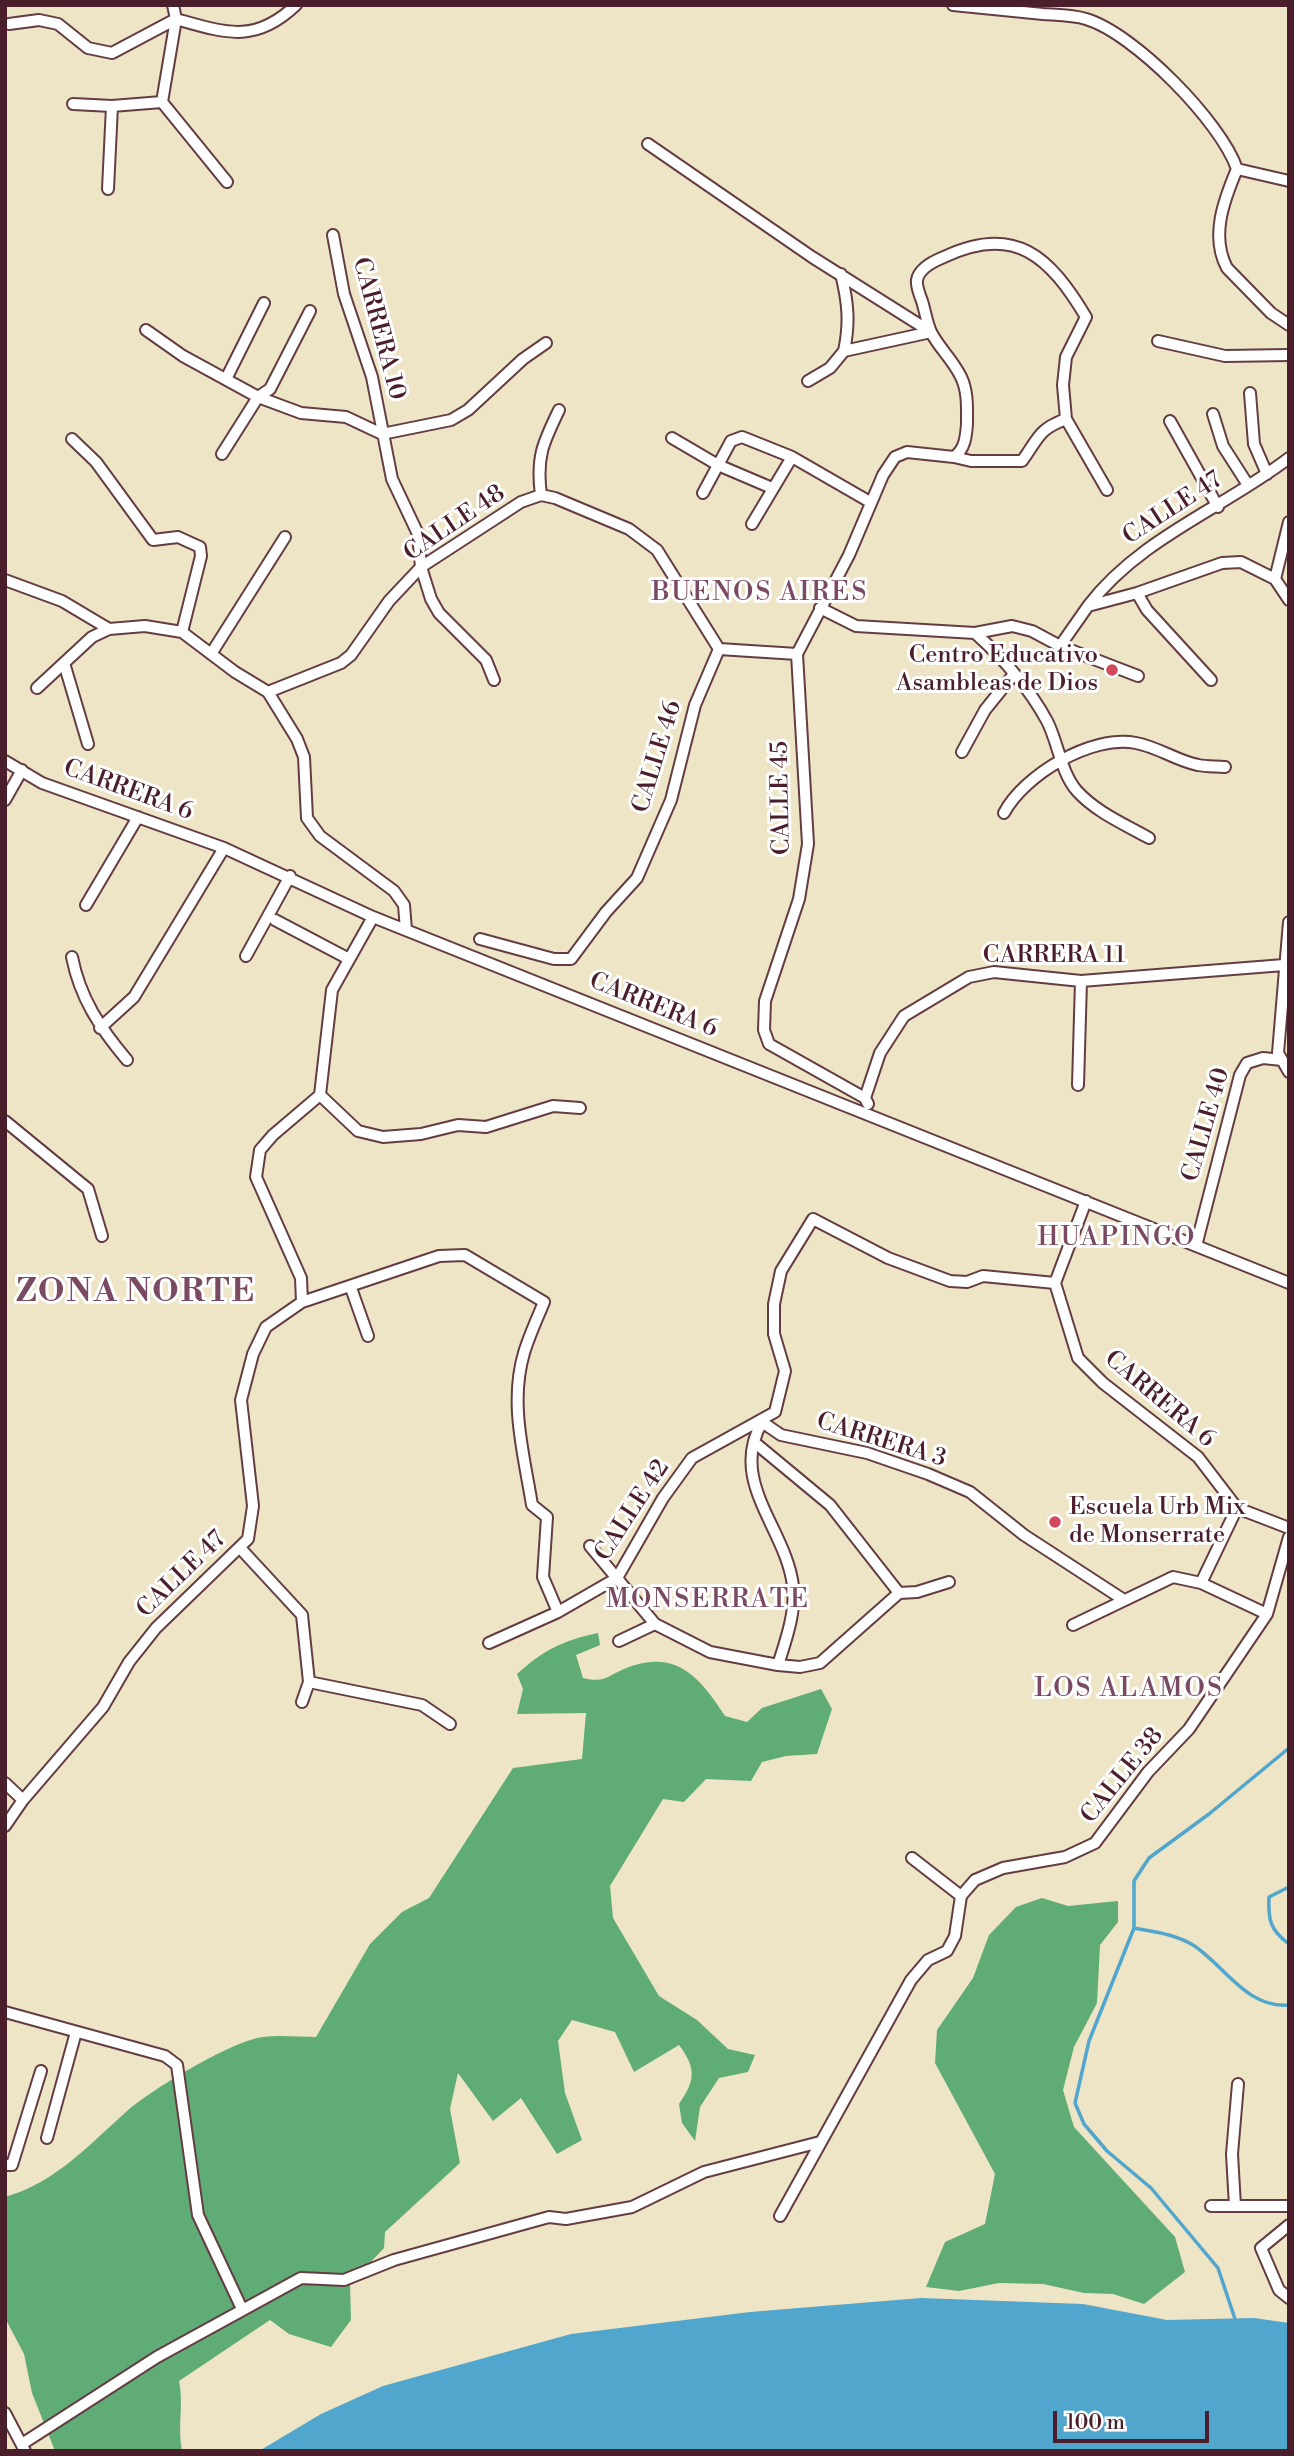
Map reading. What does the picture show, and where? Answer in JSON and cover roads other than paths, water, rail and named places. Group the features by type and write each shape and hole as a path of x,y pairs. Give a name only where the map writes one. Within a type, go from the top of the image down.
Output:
{"street":[{"path":"173,5 176,19 162,102 227,182"},
{"path":"9,24 39,20 58,24 88,48 112,53 176,19 225,32 265,29 296,5"},
{"path":"953,5 1083,18 1107,26 1169,78 1220,133 1230,148 1237,169 1223,204 1219,241 1222,260 1271,313 1289,325"},
{"path":"73,104 112,106 162,102"},
{"path":"108,189 112,106"},
{"path":"648,144 931,332"},
{"path":"1237,169 1289,181"},
{"name":"CARRERA 10","path":"333,235 344,294 372,377 392,479 418,534 421,568 439,613 486,660 494,680"},
{"path":"954,457 961,452 966,436 967,404 958,372 931,332 917,284 920,273 930,263 971,244 987,242 1013,246 1031,253 1047,264 1086,317 1066,358 1063,385 1066,419 1107,490"},
{"path":"808,381 830,368 844,351 849,329 849,303 841,274"},
{"path":"226,379 264,303"},
{"path":"222,454 258,397 270,389 310,311"},
{"name":"CARRERA 10","path":"146,330 258,397 301,413 346,417 382,434"},
{"path":"844,351 931,332"},
{"path":"1158,341 1225,356 1289,355"},
{"path":"382,434 451,420 468,410 523,359 546,343"},
{"path":"1250,393 1254,444 1267,474"},
{"path":"559,410 542,444 537,466 541,495 555,498 629,529 657,550 719,649 797,654"},
{"path":"1213,414 1223,446 1248,485"},
{"path":"954,457 971,461 1022,461 1038,434 1048,426 1066,419"},
{"path":"1170,421 1218,507"},
{"path":"703,494 731,441 739,437 792,457 870,502"},
{"path":"672,438 718,465 772,488"},
{"path":"72,439 96,462 153,540 178,537 200,547 201,556 182,632"},
{"name":"CALLE 45","path":"865,1098 784,1056 769,1044 764,1030 765,1000 799,899 808,845 797,654 849,555 870,502 895,457 906,452 954,457"},
{"path":"752,524 792,457"},
{"name":"CALLE 47","path":"1060,646 1103,586 1169,532 1218,507 1289,458"},
{"name":"CALLE 48","path":"268,692 341,663 351,655 389,601 421,568 521,502 541,495"},
{"path":"1275,579 1289,522"},
{"path":"211,654 285,537"},
{"path":"1088,606 1137,593 1232,561 1241,562 1275,579 1289,600"},
{"path":"5,580 62,601 109,629"},
{"path":"1137,593 1147,610 1211,680"},
{"path":"820,608 856,626 975,634 1012,626 1032,631 1060,646 1138,676"},
{"path":"37,688 92,637 109,629 145,626 182,632 268,692 297,739 304,757 307,817 320,836 394,891 404,905 406,930"},
{"path":"975,634 1014,674 1048,722 1075,789 1088,801 1149,838"},
{"name":"CALLE 46","path":"480,939 554,958 571,959 606,912 637,878 671,800 695,705 719,649"},
{"path":"64,663 88,744"},
{"path":"962,752 985,710 1014,674"},
{"path":"1004,813 1018,790 1062,760 1106,743 1135,743 1198,765 1225,766"},
{"name":"CARRERA 6","path":"5,761 41,783 224,848 406,930 1289,1283"},
{"path":"5,800 22,771"},
{"path":"86,905 138,817"},
{"path":"100,1028 134,997 224,848"},
{"path":"246,956 290,876"},
{"path":"302,1302 301,1278 256,1177 260,1150 273,1135 320,1095 329,1003 373,916"},
{"path":"275,920 349,959"},
{"path":"1289,922 1278,1054 1289,1072"},
{"path":"72,957 77,984 100,1028 127,1060"},
{"name":"CARRERA 11","path":"865,1098 880,1053 904,1016 969,977 994,972 1081,981 1284,965"},
{"path":"1078,1085 1081,981"},
{"name":"CALLE 40","path":"1196,1246 1240,1075 1247,1063 1263,1058 1282,1060"},
{"path":"320,1095 358,1131 383,1137 421,1134 458,1125 486,1127 553,1106 580,1108"},
{"path":"865,1098 874,1116"},
{"path":"5,1121 88,1189 102,1236"},
{"path":"778,1665 790,1628 793,1588 788,1564 755,1493 751,1474 754,1442 762,1422 775,1412 785,1371 774,1334 774,1304 781,1271 813,1219 888,1258 950,1281 967,1282 983,1276 1055,1283 1086,1201"},
{"name":"CALLE 47","path":"5,1826 23,1800 103,1707 130,1662 156,1628 241,1549 248,1539 253,1506 241,1400 253,1354 266,1328 302,1302 351,1288 439,1256 465,1255 544,1302 523,1354 517,1387 517,1415 533,1505 547,1517 543,1577 558,1612"},
{"name":"CARRERA 6","path":"1055,1283 1078,1358 1103,1383 1198,1457 1237,1507"},
{"path":"351,1288 368,1336"},
{"name":"CALLE 42","path":"489,1643 558,1612 618,1578 663,1498 692,1458 762,1422"},
{"name":"CARRERA 3","path":"762,1422 781,1434 867,1453 970,1492 1024,1535 1125,1600"},
{"path":"754,1442 830,1504 899,1593"},
{"path":"1201,1583 1237,1507 1289,1528"},
{"name":"CALLE 38","path":"961,1896 975,1880 1003,1868 1065,1857 1095,1843 1148,1772 1189,1729 1267,1614 1289,1536"},
{"path":"590,1546 655,1624 710,1652 778,1665 800,1667 820,1663 899,1593 917,1592 949,1582"},
{"path":"241,1549 302,1615 309,1682 302,1702"},
{"path":"1073,1625 1172,1577 1201,1583 1267,1614"},
{"path":"619,1641 655,1624"},
{"path":"309,1682 422,1705 450,1724"},
{"path":"5,1783 23,1800"},
{"path":"780,2216 911,1980 928,1960 947,1951 955,1936 961,1896 912,1858"},
{"path":"5,2012 165,2056 177,2065 198,2216 242,2309"},
{"path":"47,2138 76,2032"},
{"path":"8,2165 41,2071"},
{"path":"1235,2206 1232,2154 1238,2084"},
{"path":"5,2413 23,2447 156,2357 301,2278 344,2280 394,2260 549,2217 566,2219 632,2207 704,2172 820,2142"},
{"path":"1211,2206 1289,2206"},
{"path":"1289,2225 1261,2248 1279,2290 1289,2298"}],"water":[{"path":"921,2298 1083,2304 1167,2320 1254,2318 1289,2323 1289,2451 259,2451 321,2414 383,2386 571,2334 750,2312"}],"waterway":[{"path":"1236,2322 1218,2268 1151,2188 1107,2151 1084,2124 1075,2103 1089,2041 1134,1928 1134,1881 1149,1858 1209,1814 1289,1748"},
{"path":"1289,1887 1269,1897 1270,1918 1274,1929 1289,1944"},
{"path":"1134,1928 1186,1941 1204,1953 1248,1993 1274,2004 1289,2005"}],"place":[{"name":"Centro Educativo Asambleas de Dios","path":"1112,670"},
{"name":"Escuela Urb Mix de Monserrate","path":"1055,1522"}],"district":[{"name":"BUENOS AIRES","path":"760,594"},
{"name":"HUAPINGO","path":"1117,1239"},
{"name":"ZONA NORTE","path":"136,1293"},
{"name":"MONSERRATE","path":"708,1601"},
{"name":"LOS ALAMOS","path":"1129,1690"}]}
